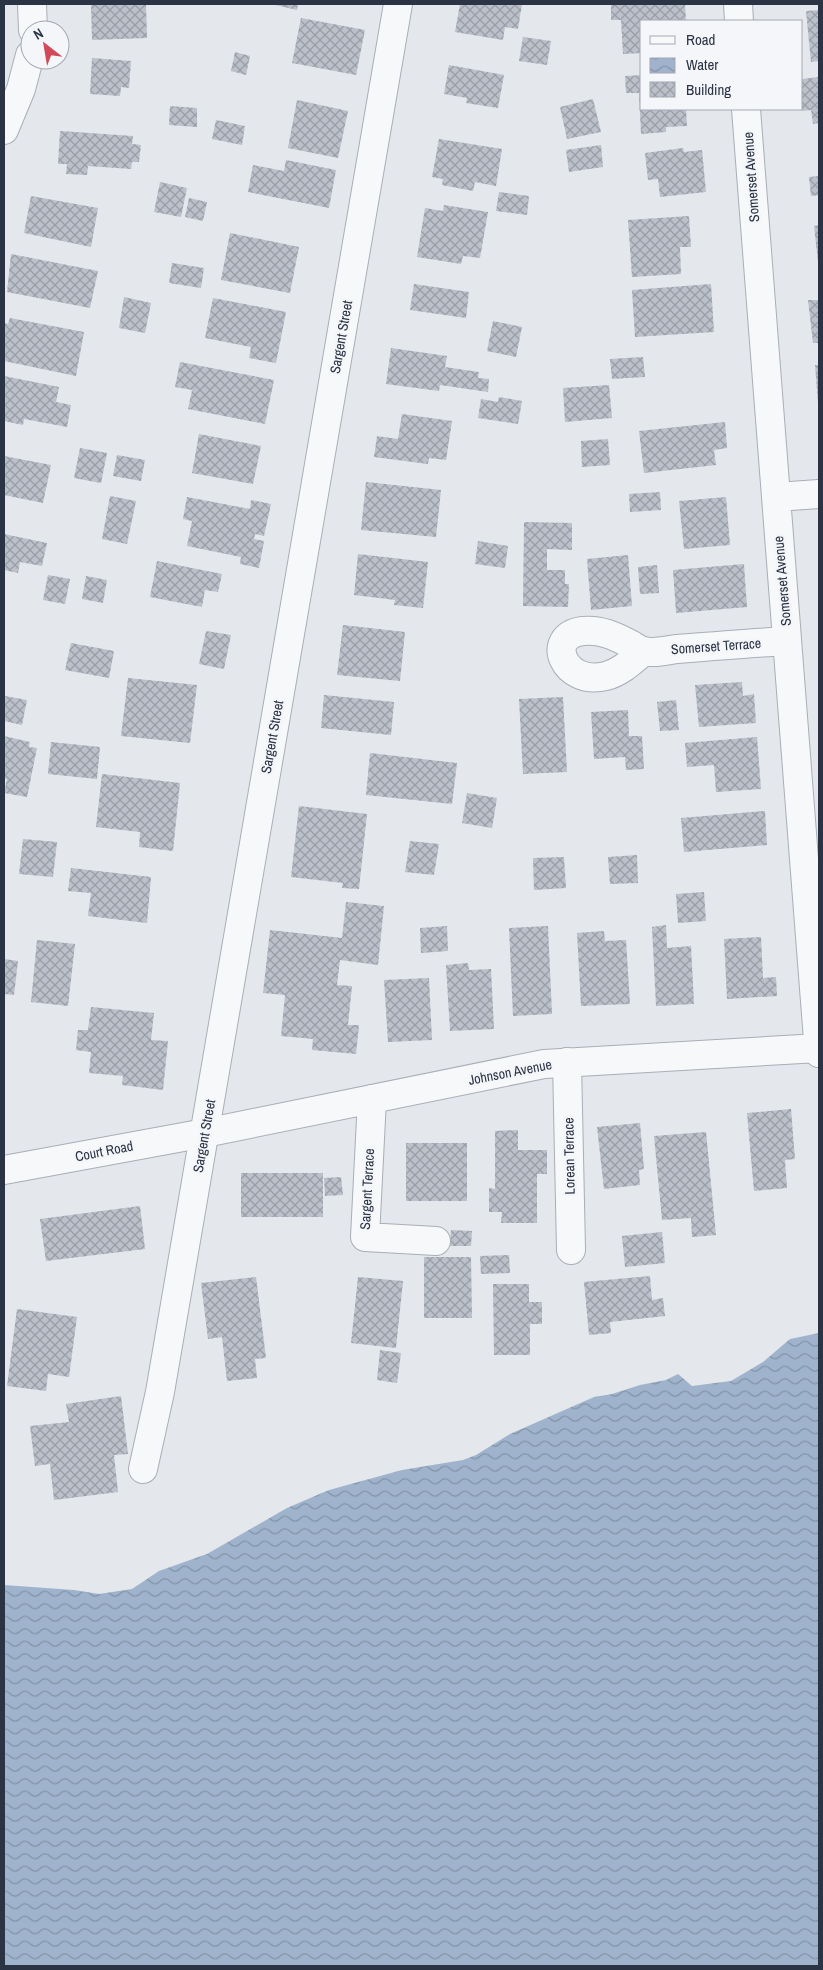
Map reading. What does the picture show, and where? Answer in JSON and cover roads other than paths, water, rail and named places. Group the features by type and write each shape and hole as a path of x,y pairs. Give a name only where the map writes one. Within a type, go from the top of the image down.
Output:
{"street":[{"path":"32,4 33,20"},
{"name":"Sargent Street","path":"143,1469 160,1392 398,4"},
{"path":"738,4 739,20"},
{"path":"4,130 21,89 26,70"},
{"name":"Somerset Avenue","path":"746,110 819,1053"},
{"path":"776,497 819,494"},
{"name":"Somerset Terrace","path":"644,651 787,641"},
{"name":"Johnson Avenue","path":"204,1132 544,1064 819,1048"},
{"name":"Lorean Terrace","path":"567,1062 571,1250"},
{"name":"Sargent Terrace","path":"372,1099 365,1237 436,1241"},
{"name":"Court Road","path":"4,1170 204,1132"}],"water":[{"path":"819,1333 819,1966 4,1966 4,1585 74,1590 99,1594 132,1589 159,1571 207,1554 287,1508 329,1490 402,1470 463,1460 476,1455 510,1434 594,1397 666,1380 678,1374 692,1386 731,1381 763,1362 790,1339"}]}
